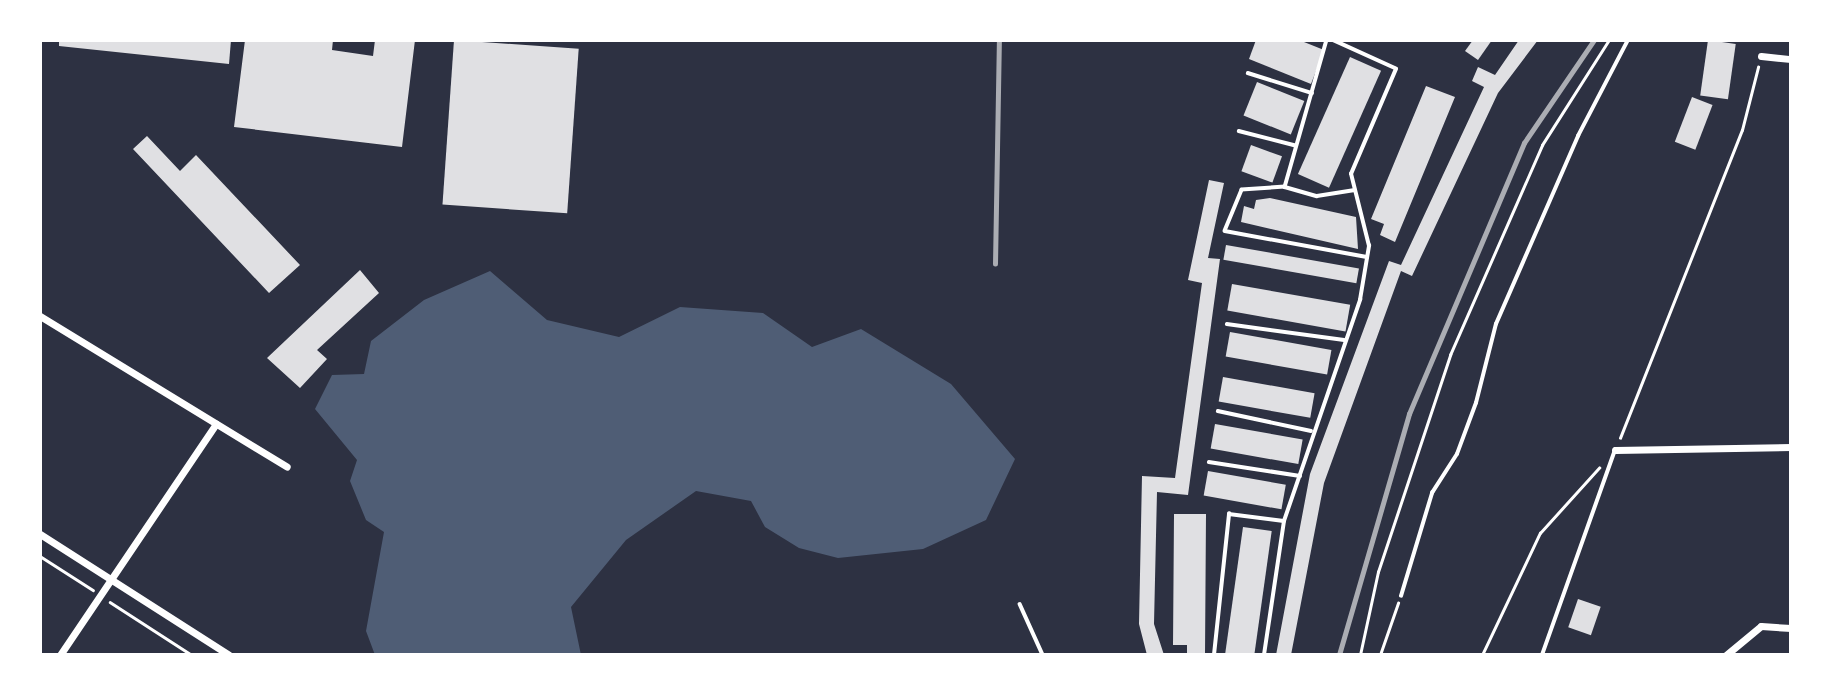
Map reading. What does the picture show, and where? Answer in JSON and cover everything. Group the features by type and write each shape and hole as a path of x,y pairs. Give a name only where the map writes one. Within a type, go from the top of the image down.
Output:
{"street":[{"path":"1761,56 1791,59"},
{"path":"40,316 287,467"},
{"path":"60,655 216,424"},
{"path":"1615,450 1791,447"},
{"path":"40,534 229,655"},
{"path":"1726,655 1761,626 1791,628"}],"lane":[{"path":"1401,596 1432,494 1457,454 1476,404 1496,324 1578,136 1628,40"},
{"path":"1264,655 1284,521 1301,476 1311,430 1344,340 1367,257 1351,174 1396,69 1330,41 1294,145 1285,187"},
{"path":"1248,73 1312,93"},
{"path":"1239,131 1294,145"},
{"path":"1355,190 1317,196 1285,187 1242,190 1225,231 1367,257"},
{"path":"1227,324 1344,340"},
{"path":"1218,411 1311,430"},
{"path":"1542,655 1615,450"},
{"path":"1209,462 1301,476"},
{"path":"1214,655 1228,514 1284,521"},
{"path":"1020,604 1043,655"}],"path":[{"path":"1360,655 1378,572 1450,355 1542,145 1609,40"},
{"path":"1482,655 1540,533 1615,450 1742,130 1761,56"},
{"path":"40,556 192,655"},
{"path":"1380,655 1401,596"}],"water":[{"path":"490,271 547,320 619,337 680,307 763,313 812,347 861,329 951,384 1015,459 986,520 923,549 838,558 799,548 765,527 751,501 696,491 626,540 571,607 581,655 375,655 366,631 384,532 366,520 350,481 357,460 315,409 332,375 364,374 371,341 424,300"}],"building":[{"path":"59,40 231,40 229,64 59,46"},
{"path":"245,40 333,40 332,50 373,56 375,40 415,40 402,147 234,127"},
{"path":"454,40 579,49 567,213 442,205"},
{"path":"1256,40 1299,40 1324,50 1311,84 1249,59"},
{"path":"1473,40 1492,40 1478,60 1465,51"},
{"path":"1519,40 1538,40 1498,93 1412,276 1401,271 1324,483 1291,655 1276,655 1310,474 1389,261 1401,265 1484,87 1472,81 1478,67 1495,75"},
{"path":"1708,40 1736,44 1728,99 1700,95"},
{"path":"1350,57 1381,71 1329,188 1298,174"},
{"path":"1257,82 1304,101 1291,134 1244,115"},
{"path":"1426,86 1455,97 1395,242 1380,235 1384,224 1371,219"},
{"path":"1692,97 1713,105 1695,150 1675,142"},
{"path":"147,136 180,171 196,155 300,265 269,293 133,149"},
{"path":"1251,145 1282,156 1272,183 1241,171"},
{"path":"1209,180 1224,183 1208,258 1220,259 1188,495 1157,492 1154,624 1164,655 1147,655 1139,624 1142,476 1175,478 1202,283 1188,280"},
{"path":"1270,198 1356,217 1358,249 1241,222 1244,206 1254,209 1256,200"},
{"path":"1226,245 1359,268 1356,283 1223,260"},
{"path":"360,270 379,293 317,350 327,359 300,388 267,358"},
{"path":"1232,284 1350,305 1345,331 1227,311"},
{"path":"1230,332 1331,350 1327,375 1226,357"},
{"path":"1223,377 1315,393 1310,418 1219,402"},
{"path":"1215,424 1303,439 1298,464 1211,449"},
{"path":"1208,471 1286,485 1281,509 1204,496"},
{"path":"1174,514 1206,514 1205,655 1187,655 1187,645 1173,645"},
{"path":"1243,527 1272,531 1254,655 1225,655"},
{"path":"1578,599 1601,607 1591,635 1568,627"}],"railway":[{"path":"995,264 999,40"},
{"path":"1339,655 1409,414 1524,143 1594,40"}]}
